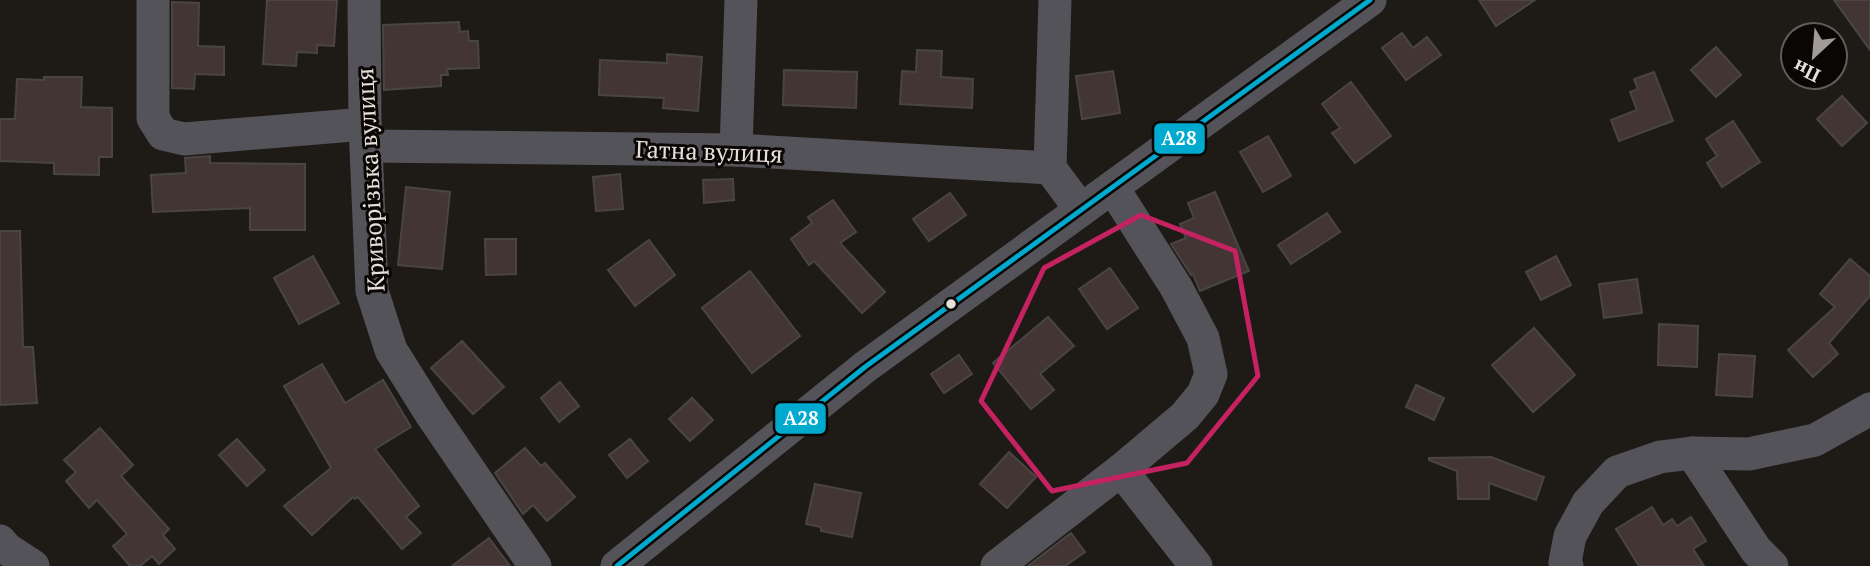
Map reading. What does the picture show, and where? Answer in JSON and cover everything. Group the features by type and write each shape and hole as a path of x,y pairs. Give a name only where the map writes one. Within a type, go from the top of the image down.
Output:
{"street":[{"name":"Гатна вулиця","path":"153,0 153,118 163,134 184,139 366,135 736,150 1050,168"},
{"name":"Криворізька вулиця","path":"363,0 372,291 391,350 431,414 535,566"},
{"path":"736,150 741,0"},
{"path":"1055,0 1050,168 1081,210"},
{"path":"617,566 865,367 1370,0"},
{"path":"997,566 1121,470 1185,416 1203,394 1211,374 1203,338 1176,287 1113,188"},
{"path":"1567,566 1565,562 1570,536 1588,503 1617,472 1660,457 1692,453 1749,454 1815,440 1870,409"},
{"path":"1692,453 1756,550 1772,566"},
{"path":"1121,470 1196,566"},
{"path":"0,541 7,549 33,566"}],"highlighted area":[{"path":"1141,215 1235,251 1258,376 1187,463 1052,491 981,401 1044,268"}],"building":[{"path":"267,0 337,0 334,46 317,45 317,53 297,52 296,66 263,64"},
{"path":"1479,0 1535,0 1496,26"},
{"path":"1834,0 1870,0 1870,50"},
{"path":"172,2 199,3 198,46 224,47 224,75 195,74 194,89 172,88"},
{"path":"459,22 460,32 468,31 469,41 478,41 479,68 447,69 448,75 441,75 441,86 384,90 383,25"},
{"path":"1402,33 1413,48 1427,37 1441,55 1406,80 1382,48"},
{"path":"1716,47 1741,75 1716,97 1691,70"},
{"path":"917,50 942,51 941,77 973,79 972,108 900,104 902,71 916,72"},
{"path":"667,54 702,57 698,111 663,108 664,98 599,95 600,60 667,63"},
{"path":"784,70 857,72 856,108 783,105"},
{"path":"1113,71 1120,113 1082,119 1076,76"},
{"path":"1654,72 1673,121 1619,141 1611,120 1637,110 1630,92 1638,89 1634,79"},
{"path":"44,77 82,77 81,107 112,108 112,157 99,157 99,175 54,174 54,163 0,161 0,119 15,119 17,79 44,80"},
{"path":"1351,82 1391,136 1355,163 1332,133 1340,128 1322,104"},
{"path":"1842,96 1867,123 1842,146 1817,119"},
{"path":"1733,121 1760,162 1722,187 1707,163 1717,156 1706,139"},
{"path":"1268,136 1291,176 1263,192 1240,152"},
{"path":"210,156 210,163 305,164 305,230 250,230 250,208 153,212 151,175 186,173 185,158"},
{"path":"620,174 623,209 596,211 593,177"},
{"path":"733,179 734,200 704,203 703,180"},
{"path":"406,187 450,192 442,269 398,265"},
{"path":"1215,192 1249,271 1200,291 1193,274 1191,275 1171,244 1186,238 1180,224 1194,218 1188,203"},
{"path":"950,193 966,215 929,241 913,219"},
{"path":"833,200 856,232 840,243 885,292 862,313 814,261 809,265 791,239 812,223 808,217"},
{"path":"1327,213 1340,232 1291,264 1278,245"},
{"path":"0,231 20,231 23,347 33,347 37,403 0,405"},
{"path":"485,239 516,239 516,274 486,275"},
{"path":"649,240 675,275 635,306 608,270"},
{"path":"313,256 339,303 299,324 274,278"},
{"path":"1556,256 1571,285 1541,300 1526,272"},
{"path":"1850,259 1870,276 1870,296 1829,343 1838,354 1813,377 1788,350 1835,307 1820,294"},
{"path":"1110,268 1138,308 1107,329 1079,289"},
{"path":"750,271 800,336 752,373 702,308"},
{"path":"1637,279 1642,313 1604,318 1599,284"},
{"path":"1048,317 1074,346 1040,374 1054,390 1031,409 993,363"},
{"path":"1659,324 1698,326 1697,367 1658,365"},
{"path":"1534,328 1575,375 1533,412 1492,365"},
{"path":"462,341 504,387 473,414 431,368"},
{"path":"1719,354 1755,356 1752,397 1716,395"},
{"path":"959,355 972,374 944,393 931,374"},
{"path":"322,364 345,403 383,380 411,427 375,449 419,506 406,517 421,533 402,549 358,497 353,497 312,535 284,506 331,468 284,386"},
{"path":"560,382 579,406 559,422 541,398"},
{"path":"1416,385 1444,398 1434,420 1406,407"},
{"path":"692,398 713,420 690,441 669,419"},
{"path":"100,428 133,465 121,476 169,529 163,535 175,549 159,564 152,556 140,566 130,566 113,546 127,534 97,500 89,508 66,481 76,472 64,460"},
{"path":"237,439 265,470 247,486 219,455"},
{"path":"630,439 648,461 627,478 609,455"},
{"path":"525,448 541,466 545,463 575,497 547,521 533,505 523,514 495,473"},
{"path":"1009,452 1036,477 1007,508 980,484"},
{"path":"1491,457 1544,477 1536,500 1489,483 1489,499 1458,499 1457,471 1429,460"},
{"path":"815,484 861,493 852,537 821,531 821,527 806,524"},
{"path":"1652,507 1663,525 1672,519 1677,526 1691,517 1706,541 1693,549 1704,566 1639,566 1616,529"},
{"path":"1071,533 1085,552 1065,566 1028,566"},
{"path":"489,538 510,566 452,566"}],"transit line":[{"name":"А28","path":"617,566 865,367 1370,0"}]}
